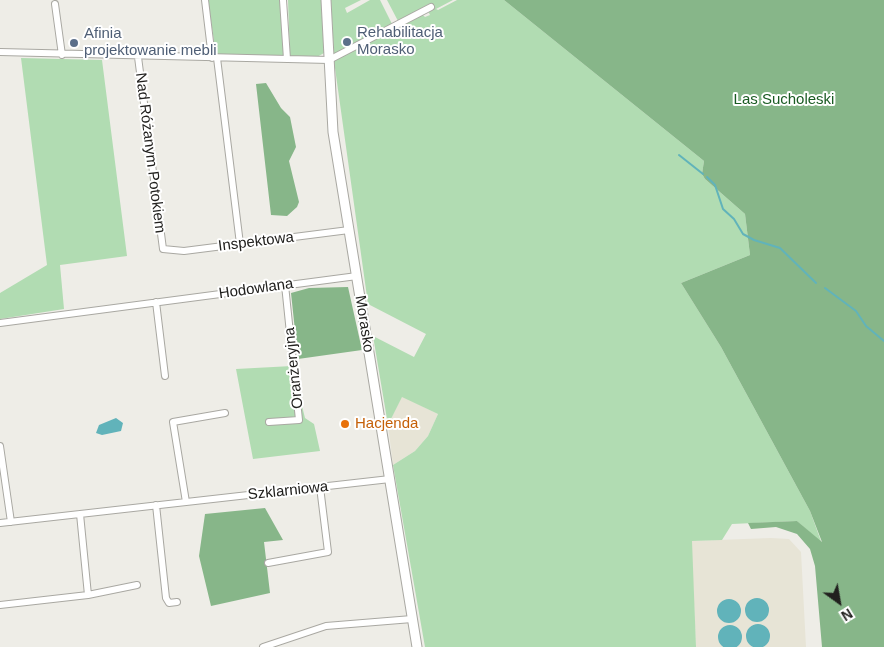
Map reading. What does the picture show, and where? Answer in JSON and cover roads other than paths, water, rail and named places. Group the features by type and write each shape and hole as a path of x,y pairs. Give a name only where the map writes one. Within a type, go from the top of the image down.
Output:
{"street":[{"path":"205,0 215,58 240,244"},
{"path":"283,0 286,59"},
{"name":"Morasko","path":"326,0 333,132 417,647"},
{"path":"55,4 62,55"},
{"path":"329,60 431,7"},
{"name":"Nad Różanym Potokiem","path":"0,52 138,57 329,60"},
{"name":"Nad Różanym Potokiem","path":"138,57 163,250"},
{"name":"Inspektowa","path":"163,250 184,251 349,230"},
{"name":"Hodowlana","path":"0,323 357,276"},
{"name":"Oranżeryjna","path":"269,422 300,420 285,285"},
{"path":"156,302 165,376"},
{"path":"186,502 173,422 225,413"},
{"path":"0,446 11,522"},
{"name":"Szklarniowa","path":"0,523 390,480"},
{"path":"268,563 328,552 320,487"},
{"path":"156,506 166,598 169,603 177,602"},
{"path":"80,514 88,595"},
{"path":"0,605 88,595 138,585"},
{"path":"263,647 326,626 412,619"}],"water":[{"path":"116,418 123,423 121,431 102,435 96,433 99,425"},
{"path":"757,598 765,602 769,610 765,618 757,622 749,618 745,610 749,602"},
{"path":"729,599 734,600 740,606 740,616 734,622 729,623 724,622 718,616 717,611 718,606 724,600"},
{"path":"758,624 763,625 769,631 769,641 763,647 758,648 753,647 747,641 746,636 747,631 753,625"},
{"path":"730,625 738,629 742,637 738,645 730,649 722,645 718,637 722,629"}],"waterway":[{"path":"679,155 703,174"},
{"path":"707,177 715,185 723,209 734,219 743,234 754,240 780,248 816,283"},
{"path":"825,288 856,311 866,326 884,341"}],"place":[{"name":"Rehabilitacja Morasko","path":"347,42"},
{"name":"Afinia projektowanie mebli","path":"74,43"},
{"name":"Hacjenda","path":"345,424"}],"park label":[{"name":"Las Sucholeski","path":"784,100"}]}
